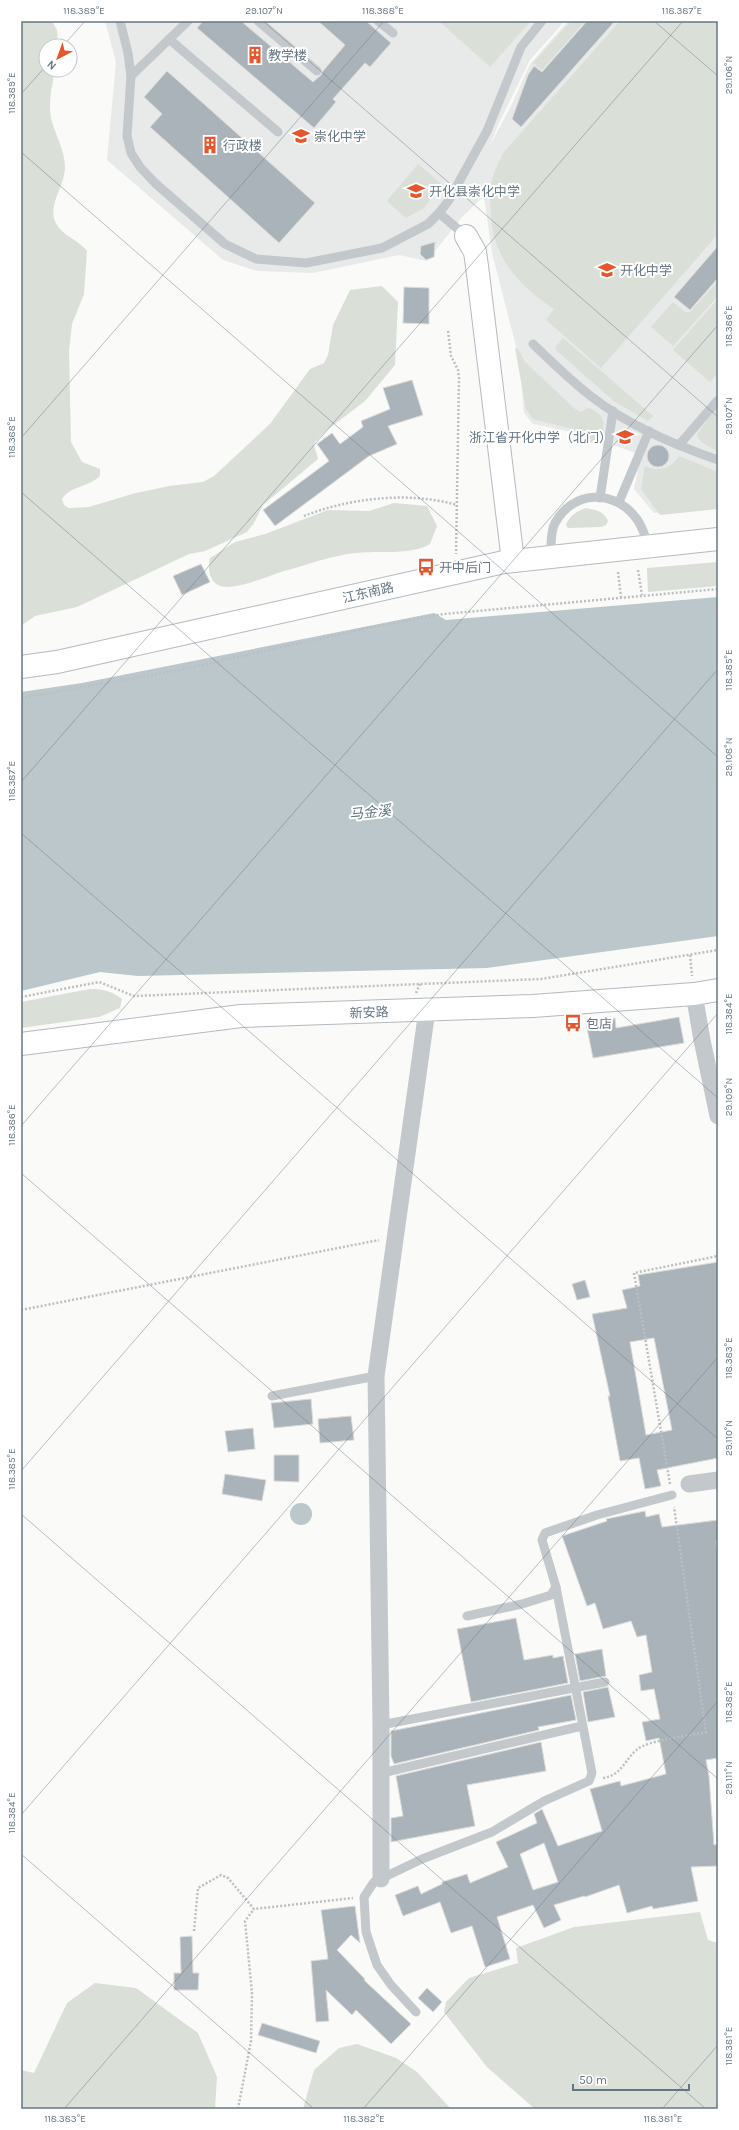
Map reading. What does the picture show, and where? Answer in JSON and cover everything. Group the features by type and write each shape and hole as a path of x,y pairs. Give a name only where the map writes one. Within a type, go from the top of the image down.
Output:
{"street":[{"path":"466,236 475,252 513,561"},
{"name":"江东南路","path":"21,667 57,662 457,572 513,561 718,539"},
{"name":"新安路","path":"21,1044 240,1016 533,1006 694,994 718,990"},
{"path":"694,994 718,1116"},
{"path":"381,1879 382,1773 376,1376 426,1010"},
{"path":"689,1484 718,1480"}],"lane":[{"path":"120,21 128,53 131,76 127,136 131,153 140,167 225,244 240,253 256,259 306,263 353,255 382,248 428,224 439,213 449,200 487,132 521,48 542,21"},
{"path":"131,76 188,21"},
{"path":"258,21 317,70"},
{"path":"378,21 393,33"},
{"path":"169,39 278,132"},
{"path":"439,213 466,236"},
{"path":"533,344 592,397 613,411 648,431 718,460"},
{"path":"679,445 718,400"},
{"path":"600,498 613,411"},
{"path":"619,502 648,431"},
{"path":"551,556 554,524 565,509 577,501 592,497 613,499 619,502 637,519 649,546"},
{"path":"272,1396 376,1376"},
{"path":"416,2012 391,1985 377,1965 366,1932 364,1897 374,1882 422,1859 492,1832 544,1801 589,1781 592,1774 574,1687 556,1587 542,1540 545,1533 597,1515 672,1495"},
{"path":"467,1616 522,1604 551,1595 556,1587"},
{"path":"381,1725 605,1682"},
{"path":"382,1773 582,1726"}],"path":[{"path":"448,331 451,356 458,370 459,378 457,572"},
{"path":"304,516 328,506 371,500 436,499 457,505"},
{"path":"638,570 642,595"},
{"path":"618,572 621,597"},
{"path":"21,698 175,672 377,626 444,614 718,588"},
{"path":"21,997 99,982 134,996 541,979 718,950"},
{"path":"21,1310 395,1237"},
{"path":"589,1781 609,1777 622,1769 642,1746 706,1732 672,1495 634,1273 718,1256"},
{"path":"194,1932 198,1888 221,1875 228,1878 254,1909"},
{"path":"238,2109 251,2041 252,1993 245,1921 254,1909 364,1897"}],"shaded area":[{"path":"21,21 52,21 57,30 58,38 38,38 38,78 54,78 50,100 50,112 65,161 64,174 55,201 53,215 57,226 87,251 84,294 72,324 69,351 71,442 82,462 100,469 100,476 96,480 70,491 65,495 62,499 64,505 69,508 89,507 132,494 169,486 203,482 214,476 270,424 310,369 324,363 328,355 333,325 350,290 382,286 398,302 395,365 365,401 327,430 315,442 314,445 318,459 263,505 254,523 247,532 205,551 189,554 77,607 35,616 21,626"},
{"path":"105,21 565,21 530,60 489,147 511,106 530,64 568,21 718,21 718,507 654,513 634,489 641,455 586,435 533,424 524,413 519,358 492,253 484,196 463,216 427,261 399,255 313,273 257,271 223,260 107,160 116,62"},
{"path":"439,21 531,21 490,67"},
{"path":"571,21 585,21 542,70 533,63"},
{"path":"620,21 718,21 718,234 601,368 546,320 554,309 530,291 510,269 497,244 493,230 490,193 494,173 504,152"},
{"path":"418,164 440,183 439,187 424,208 406,218 387,201"},
{"path":"718,281 718,296 673,346 651,327 673,302 685,312 690,312"},
{"path":"718,299 718,372 710,382 673,350"},
{"path":"563,338 653,416 648,421 615,402 557,351 555,348"},
{"path":"515,348 518,349 525,362 575,409 581,412 588,408 599,414 603,421 603,431 600,442 585,443 572,429 533,419 526,409"},
{"path":"718,406 718,451 703,443 697,434"},
{"path":"679,456 718,472 718,509 660,515 641,489 645,466 655,469 664,468 673,464"},
{"path":"394,503 427,506 437,526 430,544 413,550 347,554 233,587 218,585 212,580 209,569 210,558 235,542 265,534 328,510 369,511"},
{"path":"586,508 602,513 608,521 606,525 601,527 568,528 566,525 571,516"},
{"path":"718,562 718,586 648,592 647,568"},
{"path":"90,989 107,991 118,996 122,999 120,1008 99,1017 21,1028 21,1002"},
{"path":"700,1912 708,1940 718,1943 718,2109 535,2109 487,2067 444,2012 446,2002 469,1978 518,1963 516,1948 574,1927"},
{"path":"95,1983 136,1988 198,2033 217,2077 215,2109 21,2109 21,2070 34,2073 67,2003"},
{"path":"357,2044 396,2058 417,2072 451,2109 303,2109 314,2070 339,2048"}],"water":[{"name":"马金溪","path":"718,597 718,936 487,968 138,976 100,972 21,991 21,692 82,683 434,613 446,620"},
{"path":"301,1503 309,1506 312,1514 309,1522 301,1525 293,1522 290,1514 293,1506"}],"building":[{"name":"教学楼","path":"203,21 241,21 313,82 321,75 345,45 318,21 366,21 391,43 370,67 365,63 333,99 336,102 314,128 197,28"},
{"path":"587,21 615,21 521,127 512,119 528,75 534,66 542,72"},
{"name":"行政楼","path":"167,71 315,203 279,243 150,127 162,114 144,97"},
{"path":"435,242 434,257 426,260 420,254 421,246"},
{"path":"718,246 718,278 690,310 674,297"},
{"path":"404,287 429,288 429,324 403,323"},
{"path":"412,380 423,415 388,426 397,444 369,456 275,526 263,510 329,461 317,444 332,433 340,444 363,427 361,421 390,409 383,388"},
{"path":"658,445 666,448 669,456 666,464 658,467 650,464 647,456 650,448"},
{"path":"201,564 210,582 182,595 173,576"},
{"path":"679,1017 684,1043 593,1058 586,1023 615,1018 616,1028"},
{"path":"718,1262 718,1458 657,1470 661,1486 645,1489 639,1458 620,1461 608,1396 610,1396 592,1314 627,1308 622,1290 640,1286 638,1275","holes":["654,1338 672,1430 646,1435 630,1342"]},
{"path":"585,1280 590,1297 577,1300 572,1284"},
{"path":"311,1399 313,1424 274,1428 271,1403"},
{"path":"351,1416 354,1440 320,1443 318,1419"},
{"path":"253,1428 255,1449 228,1452 225,1431"},
{"path":"274,1455 299,1455 299,1482 274,1481"},
{"path":"225,1474 266,1480 262,1501 222,1494"},
{"path":"645,1511 646,1517 659,1514 662,1527 718,1520 718,1541 716,1541 718,1558 718,1758 706,1760 709,1776 714,1845 718,1844 718,1866 691,1867 698,1901 653,1909 652,1906 627,1913 619,1885 585,1897 584,1896 554,1905 561,1920 544,1928 533,1905 497,1917 510,1959 485,1967 472,1926 451,1933 440,1902 403,1916 395,1895 418,1886 421,1894 442,1884 442,1882 467,1874 470,1883 508,1867 496,1842 537,1823 534,1814 542,1809 558,1846 602,1831 590,1789 620,1781 621,1786 666,1774 659,1738 646,1741 642,1722 660,1719 654,1689 641,1691 639,1675 652,1672 646,1635 637,1637 631,1621 603,1629 595,1603 587,1606 562,1536 607,1521 606,1519","holes":["544,1843 558,1882 533,1890 520,1854"]},
{"path":"516,1618 524,1660 553,1655 553,1658 563,1656 568,1683 471,1702 457,1629"},
{"path":"602,1649 606,1676 580,1681 575,1654"},
{"path":"608,1687 615,1717 588,1722 583,1692"},
{"path":"571,1695 576,1720 538,1727 539,1730 394,1764 391,1756 391,1731"},
{"path":"541,1742 546,1771 467,1785 475,1826 391,1842 391,1818 403,1816 396,1776"},
{"path":"355,1906 360,1943 351,1935 337,1950 364,1978 365,1981 411,2024 391,2044 356,2010 352,2015 326,1990 329,2021 316,2022 311,1961 328,1959 321,1910"},
{"path":"192,1936 193,1973 199,1973 198,1990 174,1990 174,1973 181,1973 180,1937"},
{"path":"427,1988 442,2002 433,2012 418,1998"},
{"path":"262,2023 320,2041 316,2053 258,2035"}],"place":[{"name":"教学楼","path":"255,55"},
{"name":"崇化中学","path":"301,136"},
{"name":"行政楼","path":"210,145"},
{"name":"开化县崇化中学","path":"416,191"},
{"name":"开化中学","path":"607,270"},
{"name":"浙江省开化中学（北门）","path":"625,437"},
{"name":"开中后门","path":"426,567"},
{"name":"包店","path":"573,1023"}]}
